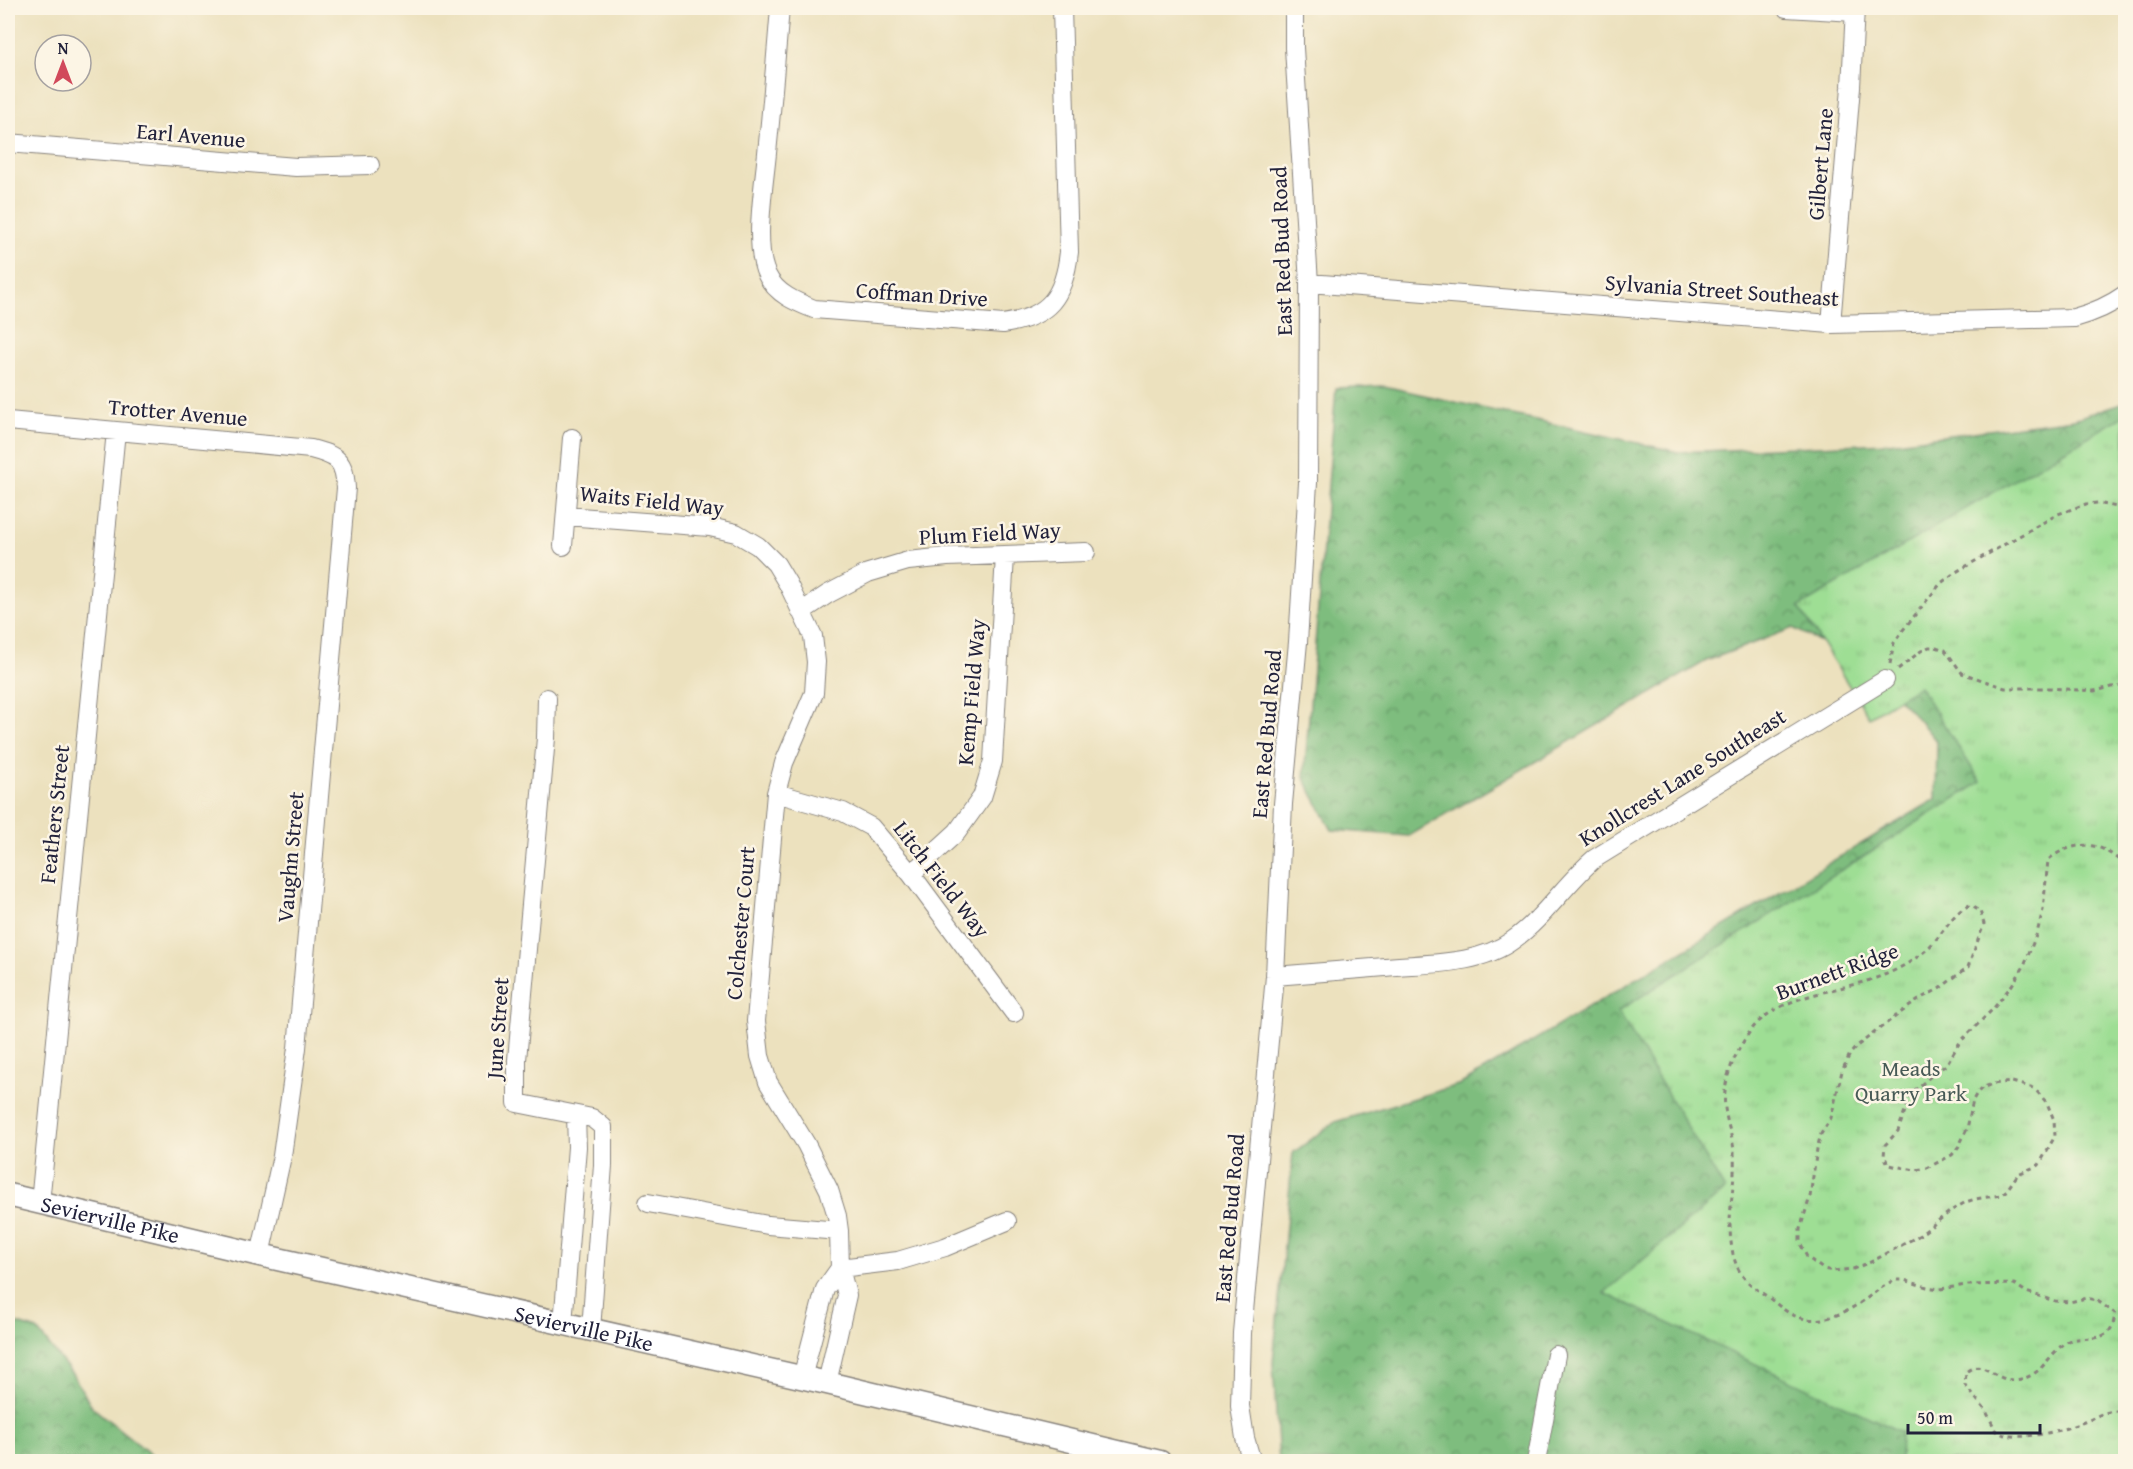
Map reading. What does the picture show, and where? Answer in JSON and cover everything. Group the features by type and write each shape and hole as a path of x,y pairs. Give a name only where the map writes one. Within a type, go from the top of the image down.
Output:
{"street":[{"name":"Coffman Drive","path":"780,8 762,219 761,257 768,277 793,301 814,309 1003,324 1025,321 1045,309 1057,295 1066,276 1069,252 1062,8"},
{"name":"East Red Bud Road","path":"1252,1461 1245,1438 1240,1406 1242,1333 1275,976 1283,804 1298,642 1308,483 1309,283 1293,8"},
{"path":"1786,8 1855,10"},
{"name":"Gilbert Lane","path":"1831,324 1851,87 1855,10"},
{"name":"Earl Avenue","path":"8,143 296,167 370,165"},
{"name":"Sylvania Street Southeast","path":"1309,283 1831,324 2073,318 2104,308 2126,294"},
{"name":"Trotter Avenue","path":"8,421 311,449 330,454 340,462"},
{"name":"Feathers Street","path":"40,1203 116,431"},
{"path":"563,546 572,438"},
{"name":"Vaughn Street","path":"260,1255 282,1156 297,1048 346,488 345,473 340,462"},
{"name":"Waits Field Way","path":"566,516 710,527 736,533 758,546 776,564 801,612"},
{"name":"Plum Field Way","path":"801,612 828,594 868,573 908,561 947,557 1086,552"},
{"name":"Kemp Field Way","path":"911,874 957,832 982,797 993,760 1005,556"},
{"name":"Colchester Court","path":"801,612 813,636 816,662 814,693 784,764 776,793 756,1021 760,1056 768,1082 806,1144 829,1190 839,1231 840,1268 847,1295 827,1383"},
{"name":"Knollcrest Lane Southeast","path":"1275,976 1453,961 1488,954 1511,942 1532,925 1574,876 1593,859 1885,680"},
{"name":"June Street","path":"548,698 517,1060 517,1103 592,1118 603,1127 603,1165 591,1330"},
{"name":"Litch Field Way","path":"776,793 843,812 871,827 911,874 1014,1013"},
{"path":"563,1324 577,1147 576,1116"},
{"name":"Sevierville Pike","path":"8,1195 1160,1461"},
{"path":"648,1203 768,1225 839,1231"},
{"path":"802,1378 825,1289 840,1268 898,1261 945,1247 1007,1221"},
{"path":"1536,1461 1556,1355"}],"path":[{"path":"1885,680 1893,656 1894,644 1941,582 2042,521 2058,514 2086,504 2098,503 2126,509"},
{"path":"1885,680 1921,651 1929,647 1936,647 1945,650 1954,666 1962,673 2005,688 2094,691 2126,686"},
{"name":"Burnett Ridge","path":"2126,865 2098,847 2086,846 2062,850 2048,860 2043,910 2023,968 1993,1009 1960,1042 1946,1065 1913,1092 1898,1131 1885,1145 1884,1156 1889,1166 1915,1170 1927,1168 1952,1155 1959,1146 1967,1129 1973,1100 1982,1088 1992,1084 2012,1082 2034,1088 2047,1103 2054,1120 2055,1136 2039,1165 2018,1174 2001,1195 1966,1202 1920,1235 1874,1261 1853,1269 1833,1271 1823,1269 1807,1257 1800,1244 1800,1229 1810,1197 1817,1149 1821,1134 1831,1118 1842,1071 1850,1054 1900,1013 1923,997 1940,989 1968,967 1984,924 1980,911 1971,905 1958,911 1931,946 1912,962 1870,980 1800,999 1768,1016 1750,1032 1736,1057 1725,1085 1724,1097 1734,1153 1729,1216 1730,1238 1742,1278 1751,1286 1791,1314 1803,1318 1834,1316 1846,1312 1893,1280 1898,1279 1940,1289 1967,1284 2014,1284 2026,1292 2055,1301 2070,1302 2086,1298 2096,1300 2115,1313 2113,1326 2106,1334 2066,1342 2039,1371 2019,1379 2006,1380 1976,1366 1966,1372 1965,1385 1986,1411 1996,1431 2008,1436 2055,1431 2083,1423 2100,1414 2126,1410"}],"green space":[{"path":"1384,386 1678,452 1889,443 2074,419 2125,402 2125,1461 1279,1462 1273,1363 1293,1153 1335,1122 1461,1084 1936,799 1937,742 1919,720 1855,659 1793,628 1706,661 1409,836 1332,830 1304,778 1336,388"},
{"name":"Meads Quarry Park","path":"2125,415 2125,1461 1900,1461 1901,1432 1604,1293 1725,1190 1618,1011 1981,782 1919,686 1869,717 1799,607"},
{"path":"8,1321 37,1330 73,1375 92,1407 159,1461 8,1461"}]}
